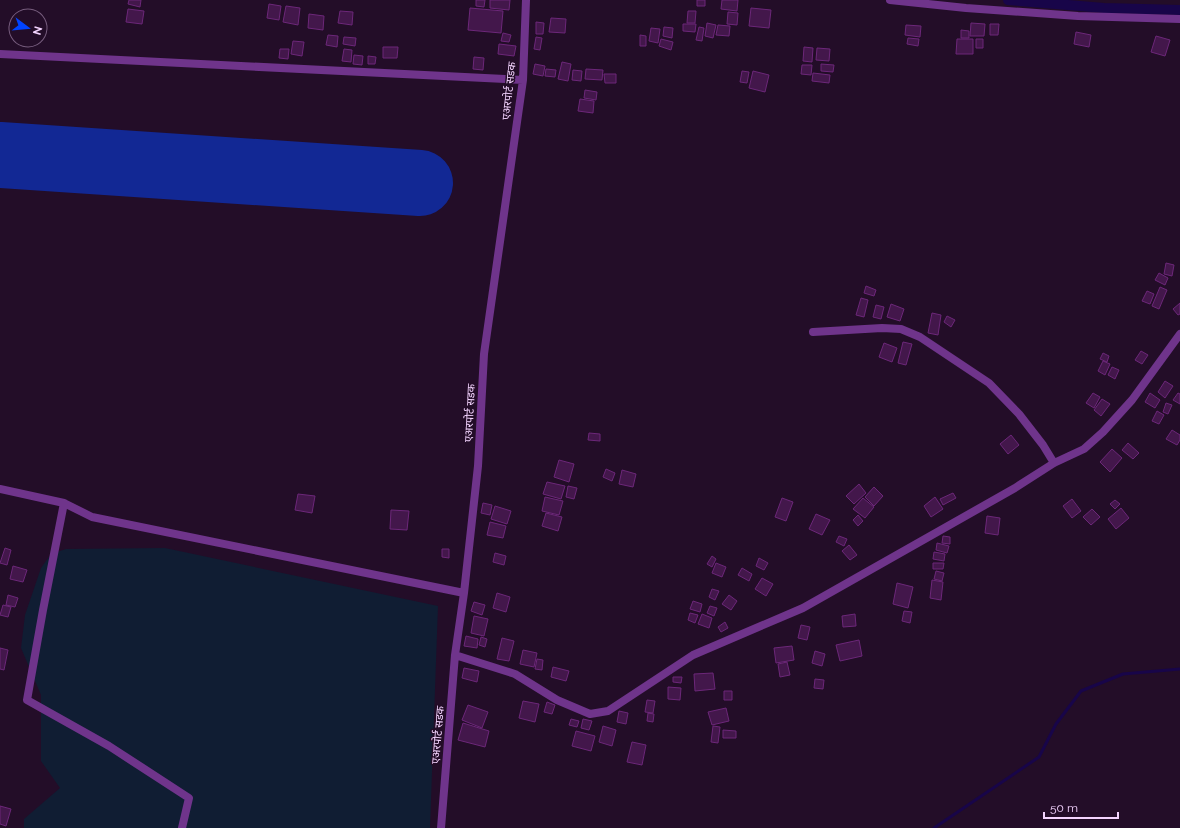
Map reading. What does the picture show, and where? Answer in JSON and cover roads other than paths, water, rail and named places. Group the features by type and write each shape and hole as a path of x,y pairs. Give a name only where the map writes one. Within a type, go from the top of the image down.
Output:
{"street":[{"name":"एअरपोर्ट सडक","path":"441,828 455,655 464,592 478,466 484,354 523,80 526,0"},
{"path":"890,0 966,8 1078,16 1180,19"},
{"path":"0,54 523,80"},
{"path":"812,332 894,328 901,329 920,337 994,388 1019,414 1043,445 1054,463"},
{"path":"455,655 515,674 557,700 590,714 608,711 693,655 803,608 1015,488 1054,463 1084,449 1103,432 1132,400 1180,334"},
{"path":"0,489 64,503 92,517 464,592"},
{"path":"64,503 27,700 109,746 189,798 182,828"}],"waterway":[{"path":"1008,0 1104,8 1180,10"},
{"path":"934,828 1039,757 1056,724 1081,691 1123,674 1180,669"}]}
